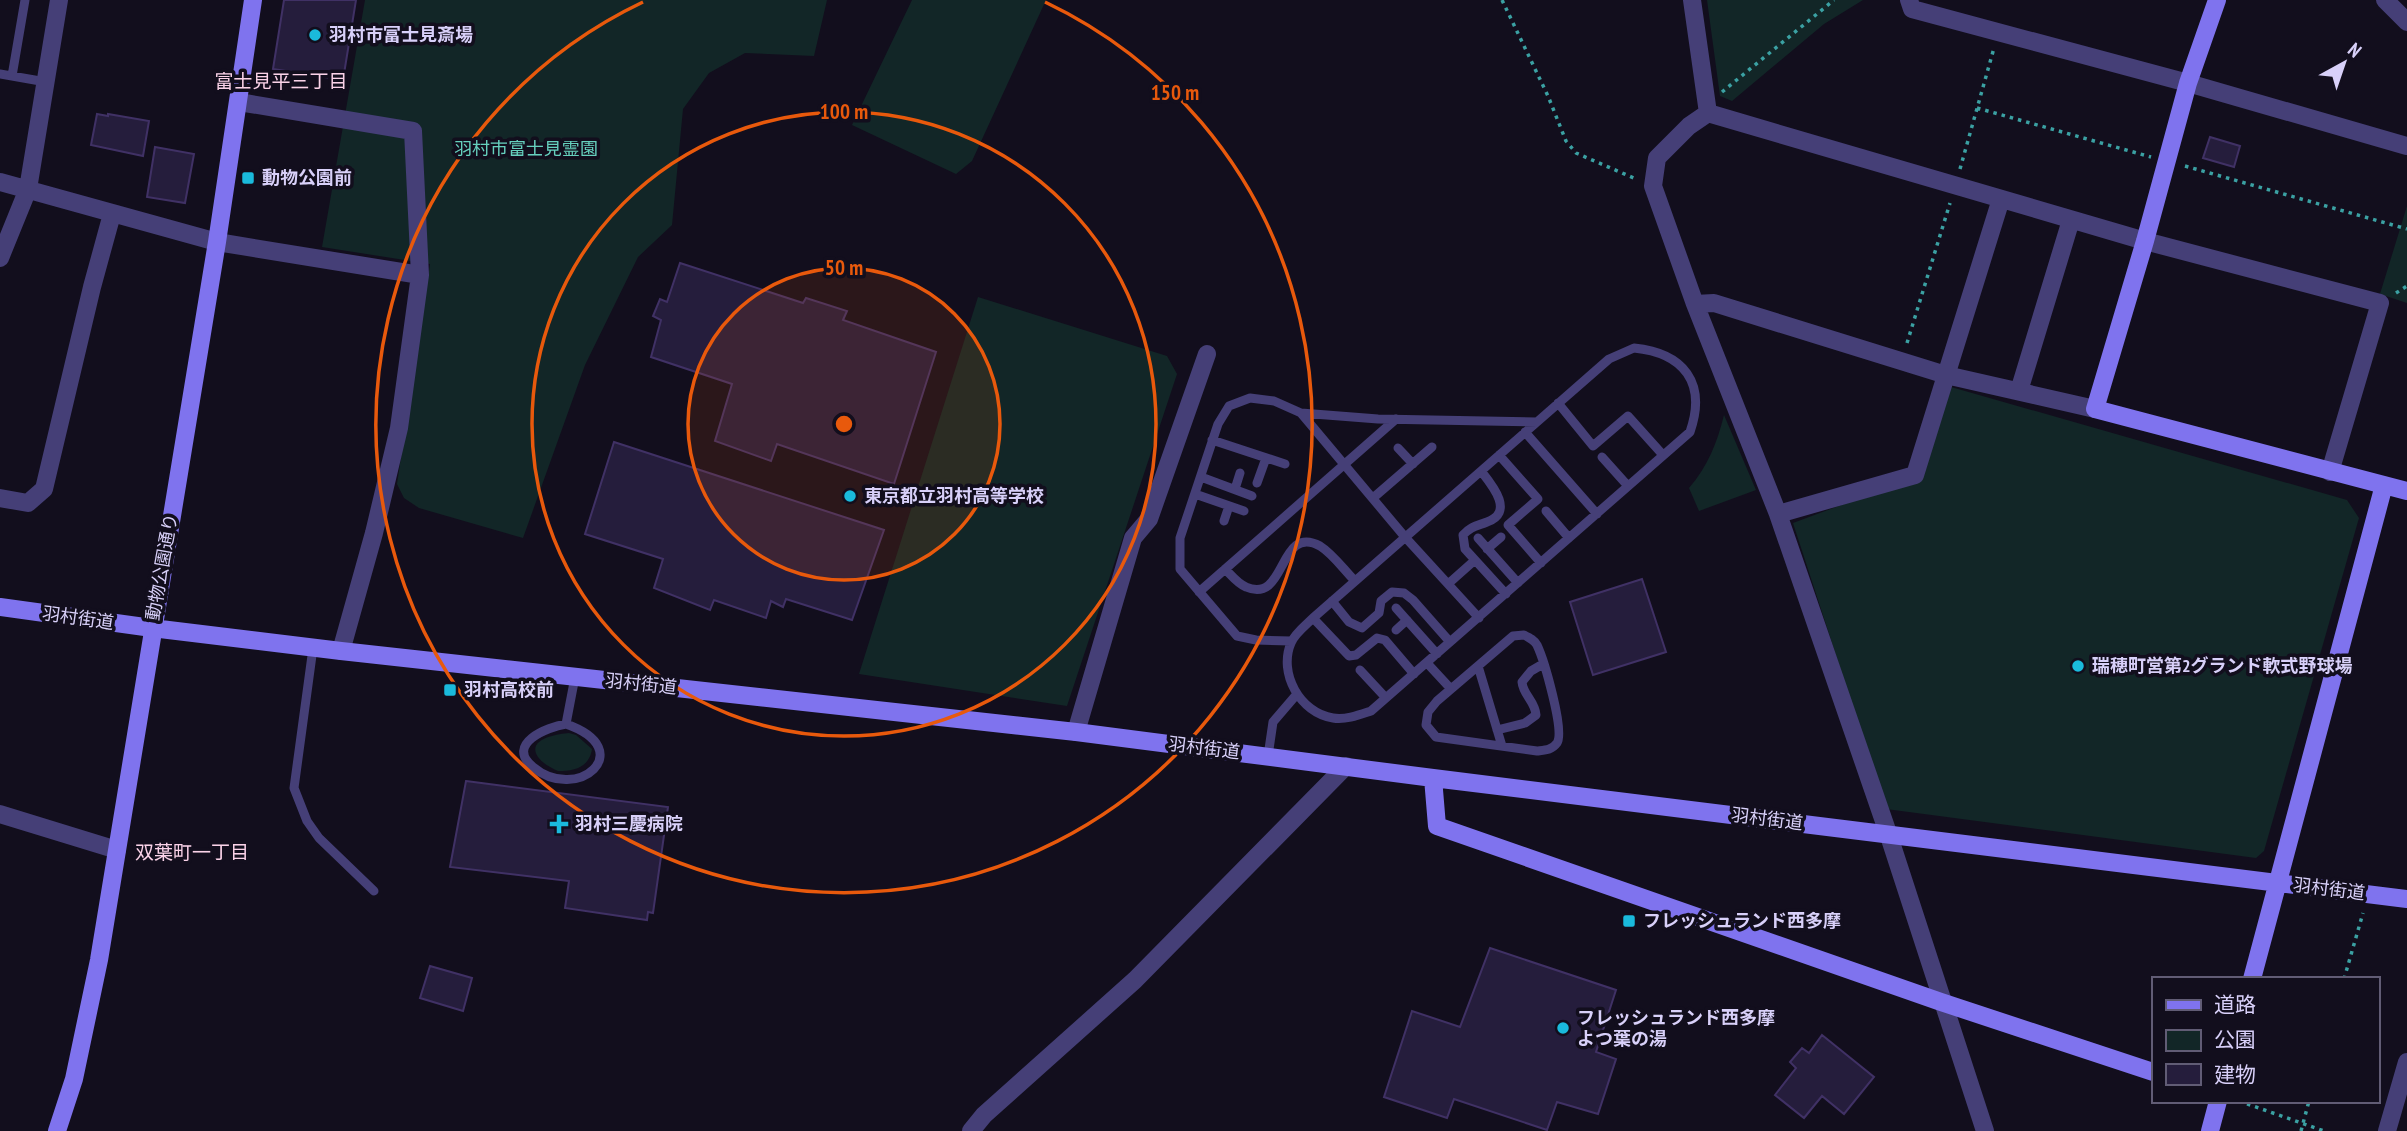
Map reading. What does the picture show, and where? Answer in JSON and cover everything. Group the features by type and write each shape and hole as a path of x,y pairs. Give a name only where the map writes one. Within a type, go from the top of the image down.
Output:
{"street":[{"path":"0,258 28,189 59,0"},
{"name":"動物公園通り","path":"57,1131 74,1079 99,960 217,242 253,0"},
{"path":"1692,0 1708,109"},
{"path":"1909,0 1912,9 2188,83 2407,146"},
{"path":"2095,409 2188,83 2217,0"},
{"path":"2385,0 2407,22"},
{"path":"239,102 413,131 419,275 399,428 374,533 341,651"},
{"path":"1708,109 2071,220 2379,303 2330,472"},
{"path":"1708,109 1657,158 1653,186 1695,304 1778,514 1888,833 1985,1131"},
{"path":"0,182 217,242 419,275"},
{"path":"1778,514 1915,475 2001,199"},
{"path":"0,498 29,503 44,489 92,287 113,214"},
{"path":"2019,391 2071,220"},
{"path":"1695,304 1714,303 1947,375 2095,409 2407,491"},
{"path":"1076,732 1133,538 1149,519 1207,354"},
{"path":"2253,977 2384,485"},
{"name":"羽村街道","path":"0,607 313,648 1076,732 2407,899"},
{"path":"971,1131 984,1115 1135,980 1346,766"},
{"path":"1433,778 1437,826 1941,1002 2152,1072"},
{"path":"0,814 117,850"},
{"path":"2387,1131 2407,1062"},
{"path":"2210,1131 2217,1103"}],"lane":[{"path":"12,76 25,0"},
{"path":"0,74 46,82"},
{"path":"1634,348 1655,350 1678,362 1689,377 1696,412 1690,432 1371,712 1354,717 1333,718 1313,709 1297,694 1288,675 1287,660 1291,641 1312,618 1558,403 1609,359 1634,348"},
{"path":"1291,641 1256,640 1237,636 1180,569 1180,538 1212,440 1229,406 1250,398 1275,401 1301,413 1396,419 1537,422"},
{"path":"1558,403 1593,446 1628,416 1663,455"},
{"path":"1301,413 1405,537 1479,618"},
{"path":"1199,592 1396,419"},
{"path":"1525,432 1597,514"},
{"path":"1212,440 1285,464"},
{"path":"1373,498 1432,447"},
{"path":"1398,448 1413,464"},
{"path":"1499,455 1538,499 1508,525 1541,563"},
{"path":"1602,457 1628,486"},
{"path":"1257,484 1266,458"},
{"path":"1481,471 1501,501 1497,516 1489,522 1474,525 1463,535 1465,549 1506,594"},
{"path":"1235,489 1240,473"},
{"path":"1201,477 1252,496"},
{"path":"1195,494 1244,511"},
{"path":"1224,521 1229,506"},
{"path":"1546,511 1570,538"},
{"path":"1487,549 1501,537"},
{"path":"1478,538 1518,583"},
{"path":"1225,569 1245,587 1259,589 1269,586 1276,579 1285,557 1293,548 1305,542 1318,545 1327,551 1355,581"},
{"path":"1448,584 1475,560"},
{"path":"1332,601 1349,622 1362,628 1379,613 1381,601 1392,592 1404,593 1450,642"},
{"path":"1396,608 1437,654"},
{"path":"1312,618 1349,656 1356,655 1377,638 1385,640 1414,674"},
{"path":"1396,630 1407,620"},
{"path":"1524,635 1535,642 1543,664 1560,725 1559,741 1551,749 1537,751 1436,737 1426,724 1428,712 1451,689 1513,636 1524,635"},
{"path":"313,648 294,788 307,821 319,838 374,891"},
{"path":"1427,663 1451,689"},
{"path":"1497,730 1525,723 1536,715 1533,701 1524,691 1522,682 1531,671 1543,664"},
{"path":"1478,666 1502,746"},
{"path":"1360,670 1386,698"},
{"path":"566,724 575,677"},
{"path":"1268,756 1273,722 1297,694"},
{"path":"566,724 581,730 594,740 599,748 601,759 588,775 580,779 555,778 539,772 529,764 525,753 528,742 534,736 554,726 566,724"}],"path":[{"path":"1502,0 1548,96 1566,141 1576,153 1638,180"},
{"path":"1708,109 1834,0"},
{"path":"1978,108 2407,229"},
{"path":"2345,977 2368,894"},
{"path":"2245,1103 2324,1131"},
{"path":"2301,1131 2308,1103"}],"green space":[{"name":"羽村市富士見霊園","path":"365,0 827,0 814,56 745,53 709,73 683,109 672,225 638,257 585,365 523,538 419,508 404,498 397,484 430,264 322,247"},
{"path":"912,0 1046,0 972,161 956,174 852,125"},
{"path":"1707,0 1863,0 1824,24 1732,101 1720,96"},
{"path":"2407,206 2407,303 2380,294"},
{"path":"978,297 1167,356 1177,374 1067,706 859,674"},
{"name":"瑞穂町営第2グランド軟式野球場","path":"1951,387 2347,500 2359,518 2264,851 2256,858 1886,809 1793,523 1919,476"},
{"path":"1724,415 1756,490 1699,511 1689,488 1711,454"},
{"path":"569,733 576,735 592,749 588,760 580,767 558,771 540,759 535,751 536,746 544,739"}],"building":[{"name":"羽村市富士見斎場","path":"284,0 356,0 343,80 273,69"},
{"path":"97,114 149,121 143,156 91,145"},
{"path":"2210,137 2240,146 2234,167 2203,158"},
{"path":"155,147 194,154 185,203 147,197"},
{"path":"680,263 803,303 806,298 847,311 843,320 936,352 894,484 777,444 771,461 715,441 732,384 651,357 661,320 653,316 660,299 667,302"},
{"path":"614,442 884,530 852,620 786,599 783,607 771,601 766,618 714,600 710,610 654,588 663,559 585,534"},
{"path":"1642,579 1666,652 1593,675 1570,602"},
{"path":"466,781 668,807 653,913 648,912 647,920 565,908 569,881 450,867"},
{"name":"フレッシュランド西多摩 よつ葉の湯","path":"1490,948 1616,990 1596,1052 1616,1059 1598,1114 1557,1102 1547,1130 1454,1099 1447,1118 1384,1097 1412,1011 1460,1027"},
{"path":"430,966 472,978 463,1011 420,998"},
{"path":"1822,1035 1874,1077 1844,1114 1822,1096 1804,1118 1775,1095 1796,1068 1790,1062 1802,1048 1809,1053"}],"place":[{"name":"羽村市富士見斎場","path":"315,35"},
{"name":"動物公園前","path":"248,178"},
{"name":"東京都立羽村高等学校","path":"850,496"},
{"name":"瑞穂町営第2グランド軟式野球場","path":"2078,666"},
{"name":"羽村高校前","path":"450,690"},
{"name":"羽村三慶病院","path":"559,824"},
{"name":"フレッシュランド西多摩","path":"1629,921"},
{"name":"フレッシュランド西多摩 よつ葉の湯","path":"1563,1028"}],"district":[{"name":"富士見平三丁目","path":"281,81"},
{"name":"双葉町一丁目","path":"192,852"}]}
